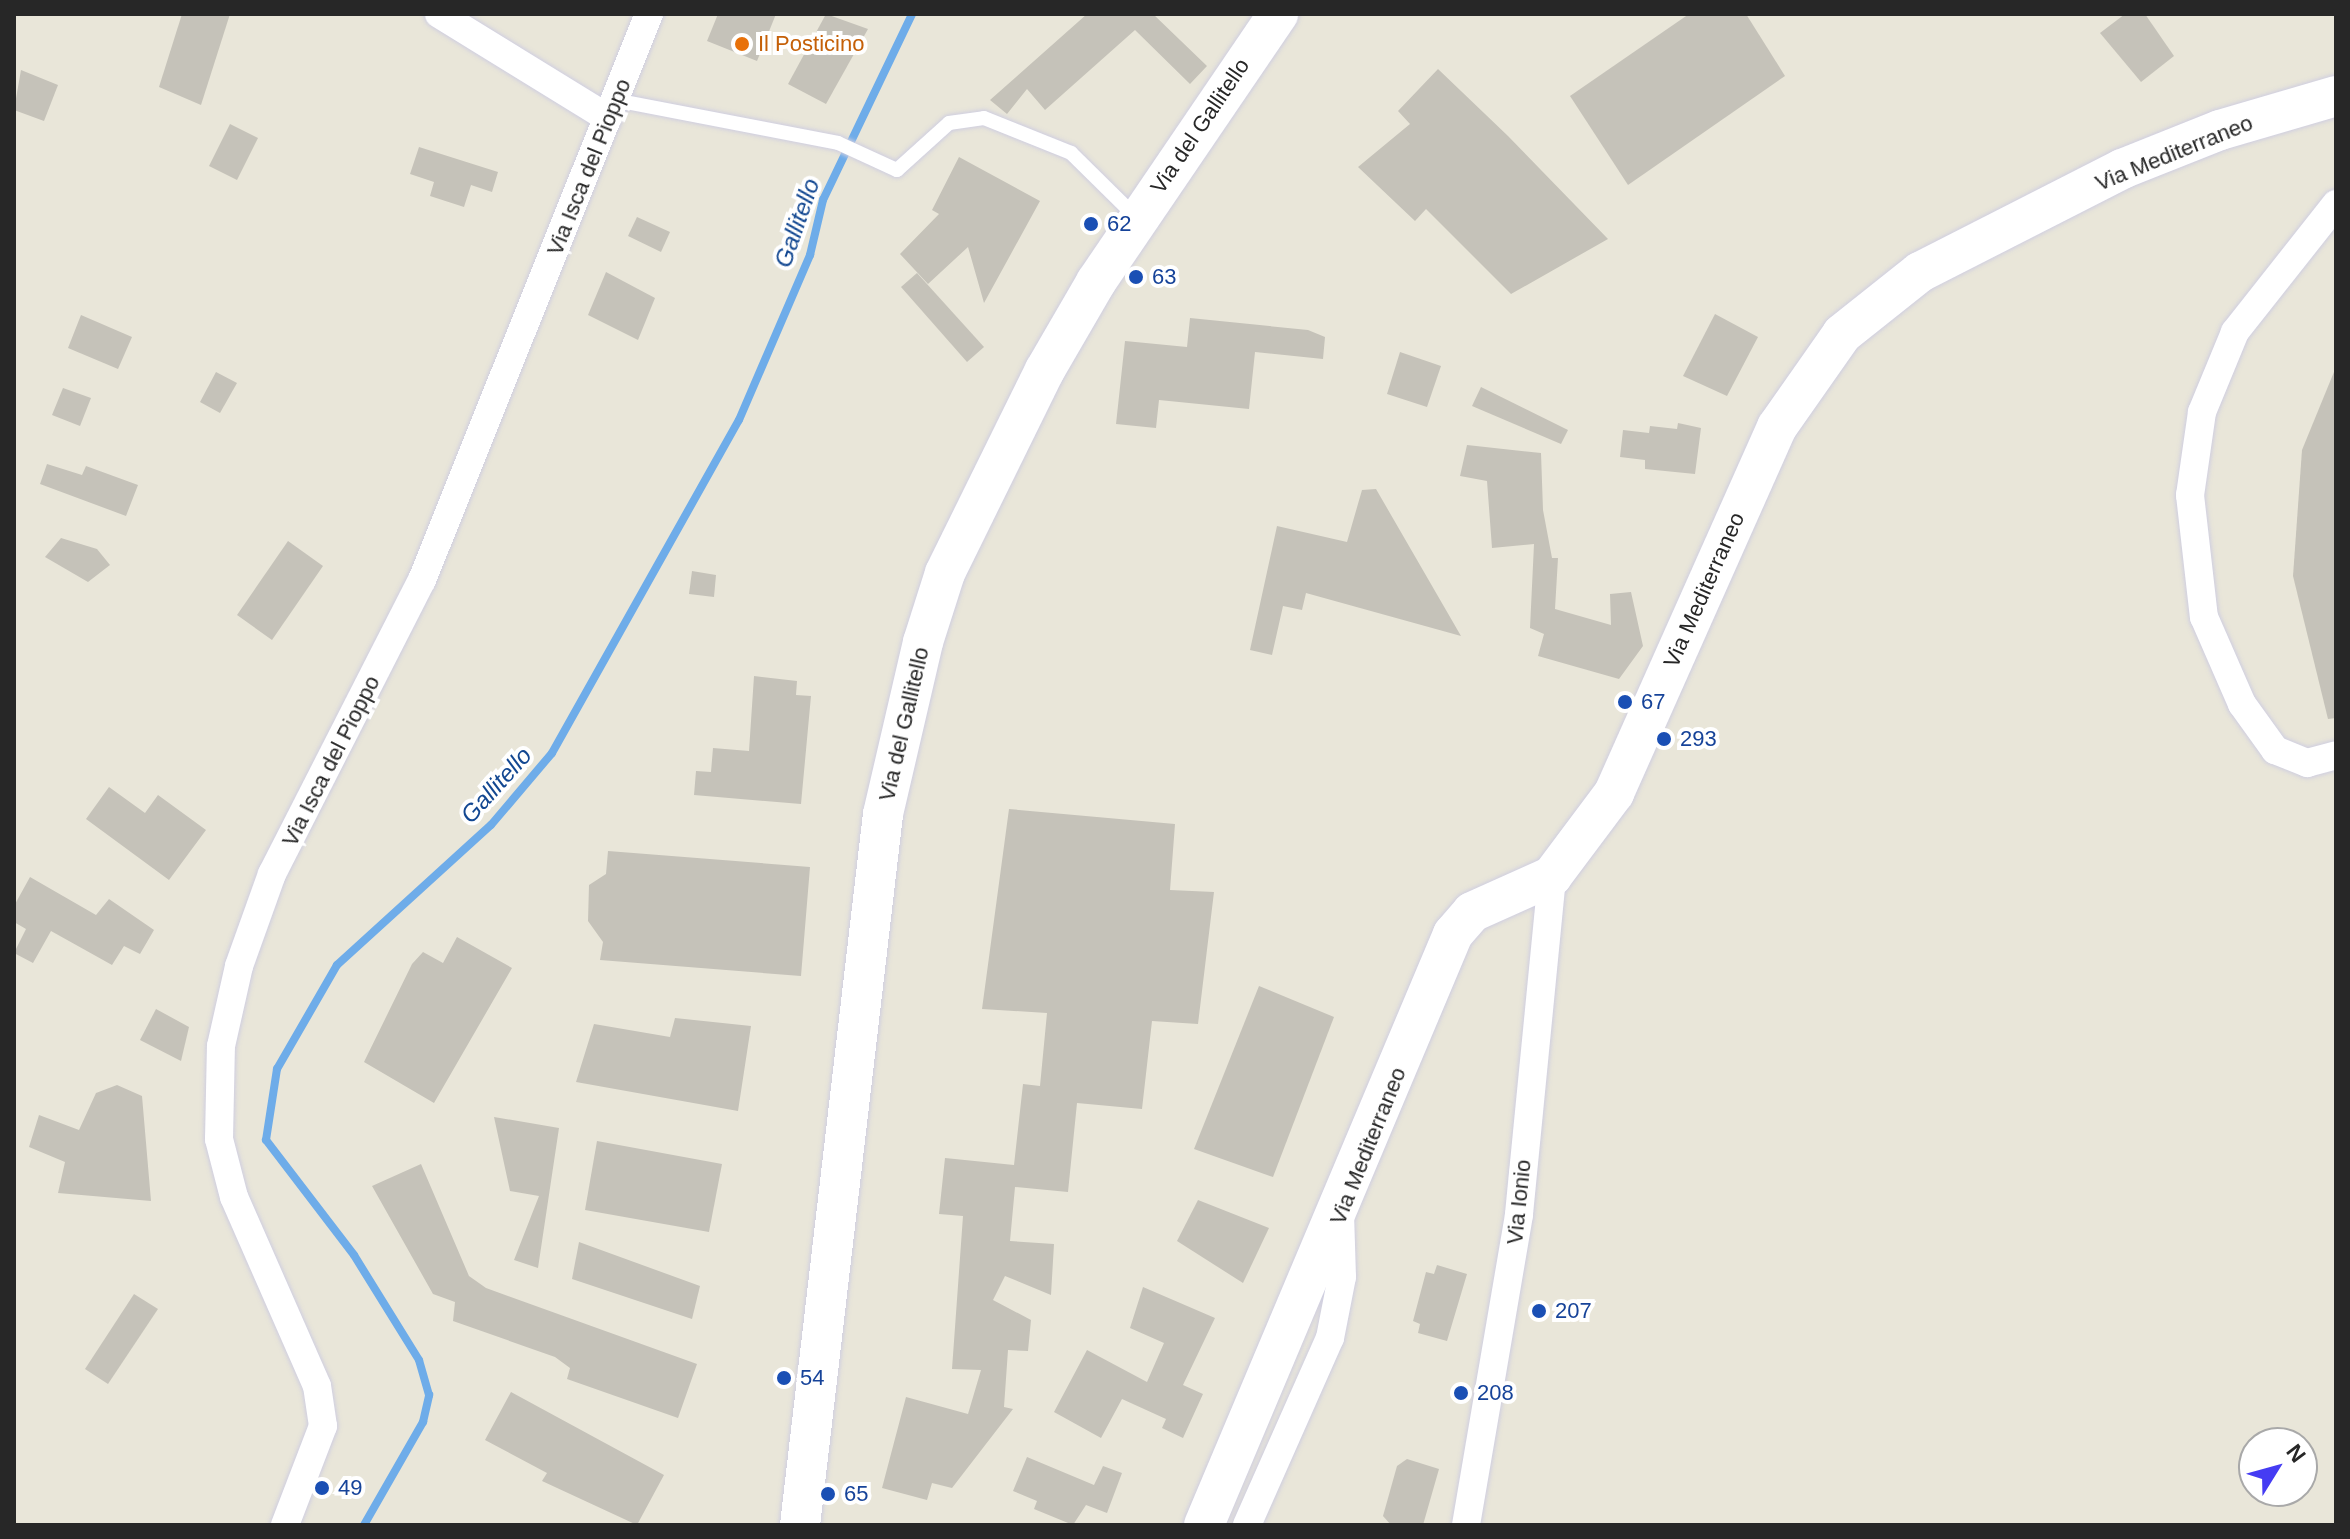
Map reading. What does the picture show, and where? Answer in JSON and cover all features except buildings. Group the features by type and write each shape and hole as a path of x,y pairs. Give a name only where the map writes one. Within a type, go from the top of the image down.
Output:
{"street":[{"path":"439,14 611,109"},
{"name":"Via Isca del Pioppo","path":"285,1525 323,1426 317,1386 234,1197 219,1139 221,1046 239,966 272,874 422,580 649,14"},
{"name":"Via del Gallitello","path":"800,1525 883,814 903,712 945,573 1009,435 1138,218 1278,14"},
{"name":"Via Mediterraneo","path":"1204,1525 1340,1215 1453,934 1472,912 1552,876 1614,793 1777,427 1842,334 1920,272 2122,169 2220,130 2336,96"},
{"path":"2336,204 2235,332 2202,412 2190,495 2204,617 2242,704 2275,750 2307,763 2336,755"},
{"name":"Via Ionio","path":"1466,1525 1519,1214 1552,876"},
{"path":"1247,1525 1330,1338 1342,1277 1340,1215"}],"lane":[{"path":"611,109 838,143 871,160 906,167 949,123 984,118 1071,153 1138,218"}],"waterway":[{"name":"Gallitello","path":"364,1525 423,1422 429,1395 419,1360 354,1255 266,1140 277,1069 337,965 491,825 552,753 739,420 810,255 823,200 912,14"}],"place":[{"name":"Il Posticino","path":"742,44"},
{"name":"62","path":"1091,224"},
{"name":"63","path":"1136,277"},
{"name":"67","path":"1625,702"},
{"name":"293","path":"1664,739"},
{"name":"207","path":"1539,1311"},
{"name":"54","path":"784,1378"},
{"name":"208","path":"1461,1393"},
{"name":"49","path":"322,1488"},
{"name":"65","path":"828,1494"}]}
